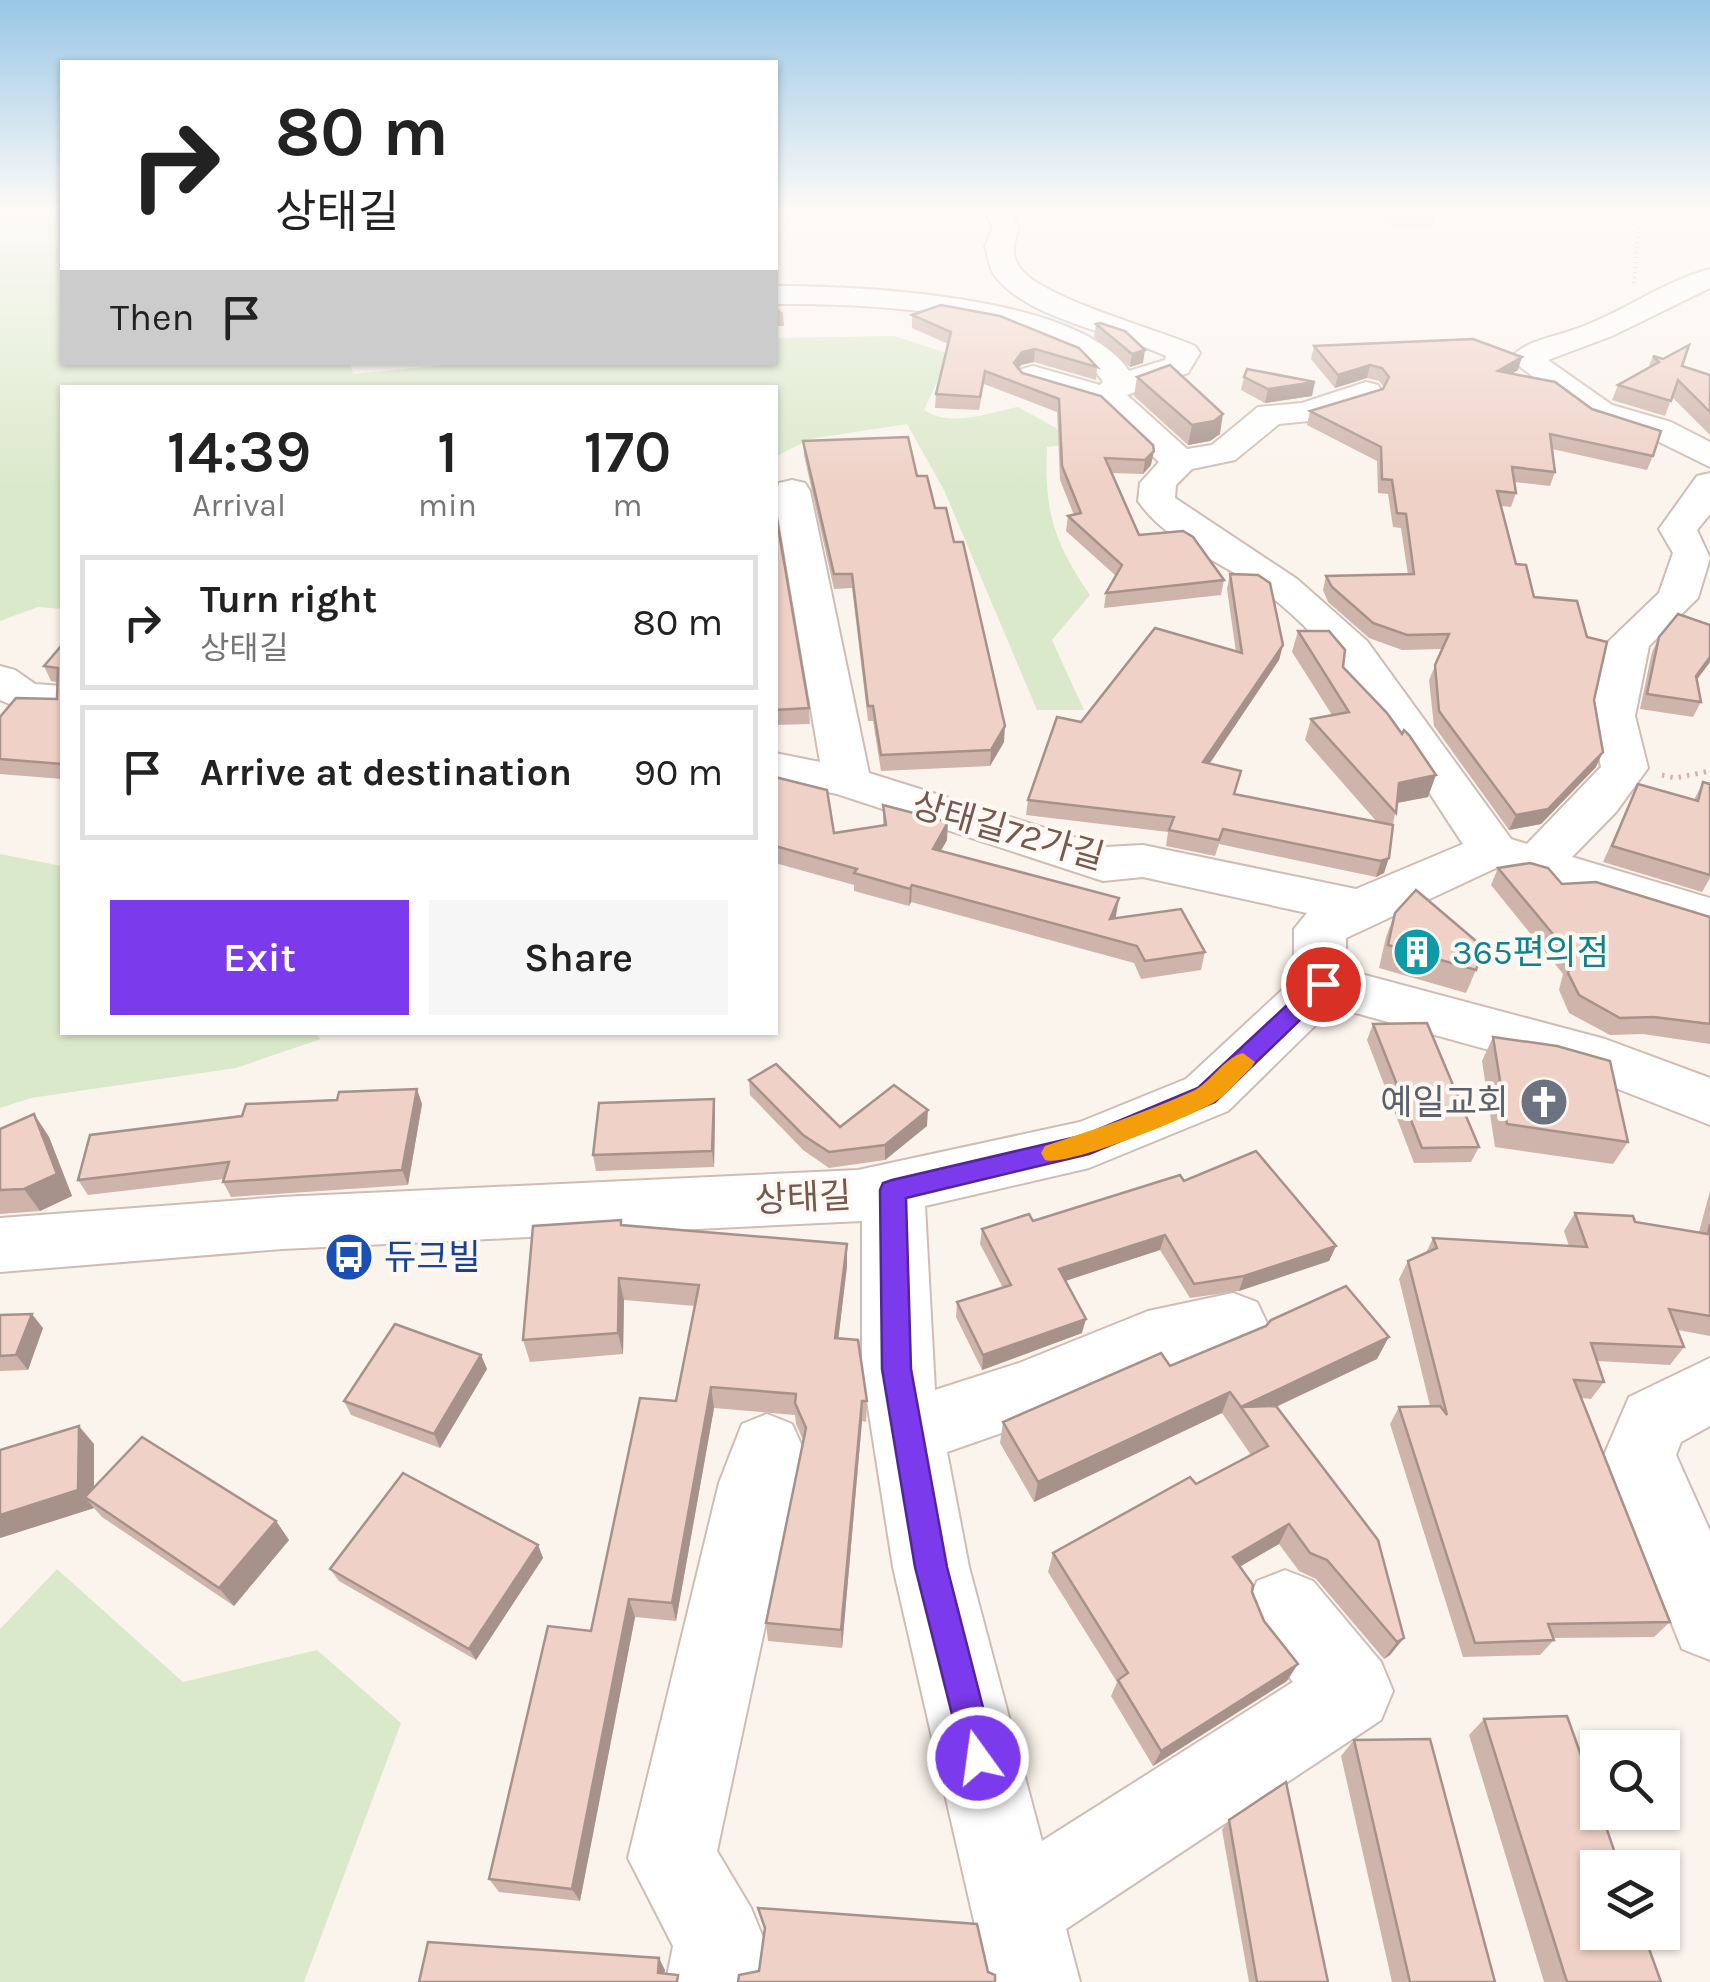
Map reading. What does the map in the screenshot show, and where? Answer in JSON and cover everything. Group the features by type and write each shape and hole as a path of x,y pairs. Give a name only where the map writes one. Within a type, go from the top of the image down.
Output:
{"street":[{"path":"913,300 1020,322 1090,348 1117,370 1114,390"},
{"path":"1032,376 1114,390 1176,366 1184,353 1148,334 1114,326 1048,300"},
{"path":"1655,300 1598,331 1553,344 1526,359 1600,412 1659,429 1710,456"},
{"path":"1114,390 1180,461"},
{"path":"1366,392 1306,413 1270,414 1223,453 1180,461 1158,483 1156,501 1176,519 1283,588 1352,650 1515,856 1710,916"},
{"path":"1710,484 1678,529 1692,553 1678,598 1629,642 1613,716 1625,768 1599,801 1515,856 1360,908 1320,930 1319,970 1323,984 1605,1061 1710,1102"},
{"path":"792,491 847,782"},
{"path":"0,679 24,696 60,700"},
{"name":"상태길72가길","path":"778,767 847,782 1103,864 1144,862 1360,908"},
{"name":"상태길","path":"0,1246 282,1223 858,1196 892,1190 1089,1144 1207,1095 1323,984"},
{"path":"892,1190 897,1369 907,1432 931,1567 1025,1946 1352,1692 1284,1609"},
{"path":"907,1432 1028,1392 1148,1340 1233,1323"},
{"path":"1710,1390 1654,1420 1640,1454 1710,1621"},
{"path":"712,1982 719,1940 672,1858 767,1448"}],"path":[{"path":"1620,320 1629,300"}],"green space":[{"path":"0,300 60,300 60,365 351,365 353,374 444,365 778,365 778,338 894,336 950,354 924,410 958,419 1018,407 1056,428 1070,444 1047,447 1047,490 1060,542 1090,595 1052,640 1084,710 1037,710 944,490 907,424 810,439 778,455 778,385 60,385 60,609 38,607 0,621"},
{"path":"0,854 60,866 60,1035 316,1035 321,1039 236,1068 31,1098 0,1108"},
{"path":"57,1569 183,1682 317,1650 401,1723 304,1982 0,1982 0,1629"}],"building":[{"path":"941,305 1000,316 1079,348 1097,367 1035,349 1022,352 1014,363 1022,373 1101,396 1153,445 1154,451 1145,460 1105,458 1139,535 1183,531 1193,537 1224,580 1106,593 1122,565 1068,516 1081,513 1062,466 1059,399 985,371 980,397 936,394 951,332 912,315"},
{"path":"1096,324 1125,331 1145,350 1132,354"},
{"path":"1473,339 1522,357 1498,371 1555,382 1592,409 1661,431 1653,456 1550,434 1555,472 1512,467 1516,493 1497,491 1516,564 1526,565 1534,597 1577,601 1587,637 1607,642 1594,700 1603,752 1548,809 1516,815 1439,711 1435,665 1449,634 1407,635 1373,623 1332,587 1326,576 1414,574 1406,514 1397,513 1392,480 1382,479 1381,447 1310,411 1383,389 1389,377 1382,368 1370,365 1338,375 1314,346"},
{"path":"1689,345 1682,366 1710,375 1710,412 1678,380 1671,401 1618,385 1659,362 1653,356 1663,359"},
{"path":"1170,365 1223,414 1214,421 1192,425 1137,377"},
{"path":"1247,369 1315,382 1268,389 1244,377"},
{"path":"908,437 917,476 927,476 935,508 946,508 954,542 963,542 1005,726 991,750 881,755 873,706 868,706 852,574 834,574 803,441"},
{"path":"778,527 809,708 778,710"},
{"path":"1230,574 1258,575 1270,583 1283,645 1203,762 1241,771 1234,794 1393,825 1389,858 1381,861 1223,829 1219,840 1169,830 1174,817 1028,800 1057,717 1081,722 1155,628 1242,653"},
{"path":"1678,614 1710,625 1710,657 1696,676 1701,702 1647,694 1659,637"},
{"path":"1298,631 1329,631 1345,650 1343,667 1402,734 1404,730 1409,735 1436,775 1399,783 1396,813 1311,719 1349,712"},
{"path":"60,647 60,764 0,759 0,717 16,698 57,699 58,668 44,666"},
{"path":"778,778 827,790 834,833 886,825 883,805 948,822 933,849 1119,898 1110,919 1181,909 1205,952 1145,961 1137,946 912,885 910,889 854,873 857,869 778,847"},
{"path":"1703,782 1710,784 1710,875 1612,846 1638,784 1698,801"},
{"path":"1530,863 1548,868 1562,884 1596,882 1710,917 1710,1024 1654,1017 1620,1018 1579,995 1568,973 1572,957 1498,868"},
{"path":"1416,890 1483,947 1476,970 1388,945 1395,913"},
{"path":"1427,1023 1479,1147 1422,1148 1373,1024"},
{"name":"예일교회","path":"1493,1037 1557,1046 1610,1061 1628,1142 1507,1124"},
{"path":"776,1064 840,1127 894,1085 928,1110 885,1145 829,1152 803,1135 749,1080"},
{"path":"417,1089 402,1170 223,1182 229,1162 78,1180 90,1135 242,1116 246,1104 337,1100 339,1092"},
{"path":"714,1099 712,1151 593,1155 599,1103"},
{"path":"34,1114 57,1174 24,1189 0,1190 0,1129"},
{"path":"1256,1151 1336,1246 1244,1276 1194,1284 1165,1235 1059,1269 1086,1319 983,1355 957,1302 1011,1285 982,1229 1029,1214 1033,1221 1180,1175 1184,1181"},
{"path":"1575,1213 1633,1216 1635,1222 1708,1234 1710,1224 1710,1316 1669,1309 1684,1347 1591,1343 1604,1382 1574,1380 1670,1622 1548,1624 1554,1640 1475,1643 1399,1407 1440,1406 1447,1415 1408,1261 1437,1248 1433,1238 1587,1247"},
{"path":"621,1220 621,1225 847,1244 835,1338 858,1340 867,1401 862,1401 841,1630 766,1623 806,1428 795,1403 796,1394 711,1387 672,1603 629,1599 572,1889 489,1879 548,1626 591,1631 640,1398 676,1401 699,1285 619,1278 618,1333 523,1340 533,1226"},
{"path":"1346,1286 1389,1337 1241,1407 1230,1392 1038,1482 1003,1422 1161,1353 1170,1366 1266,1326 1271,1320"},
{"path":"32,1314 16,1355 0,1356 0,1315"},
{"path":"395,1324 481,1355 434,1434 344,1401"},
{"path":"1276,1406 1378,1540 1404,1638 1397,1642 1327,1560 1310,1553 1289,1524 1233,1557 1253,1585 1252,1592 1264,1621 1298,1664 1161,1751 1118,1680 1128,1673 1053,1553 1190,1477 1196,1484 1268,1446 1241,1407"},
{"path":"79,1426 78,1490 0,1515 0,1450"},
{"path":"142,1437 276,1521 219,1588 85,1497"},
{"path":"403,1473 538,1545 469,1649 330,1569"},
{"path":"1567,1716 1580,1752 1580,1830 1607,1830 1614,1850 1580,1850 1580,1950 1649,1950 1661,1982 1567,1982 1484,1719"},
{"path":"1430,1739 1495,1982 1410,1982 1354,1740"},
{"path":"1286,1782 1328,1982 1257,1982 1229,1820"},
{"path":"758,1908 977,1924 988,1972 995,1975 995,1982 738,1982 739,1975 759,1971 765,1928"},
{"path":"428,1942 659,1958 658,1973 678,1975 677,1982 419,1982"}],"slow traffic":[{"path":"1053,1153 1089,1144 1207,1095 1243,1062"}],"place":[{"name":"365편의점","path":"1417,952"},
{"name":"예일교회","path":"1544,1102"},
{"name":"듀크빌","path":"349,1257"}],"route":[{"path":"978,1758 931,1567 897,1369 892,1190 1089,1144 1207,1095 1323,984"}]}
